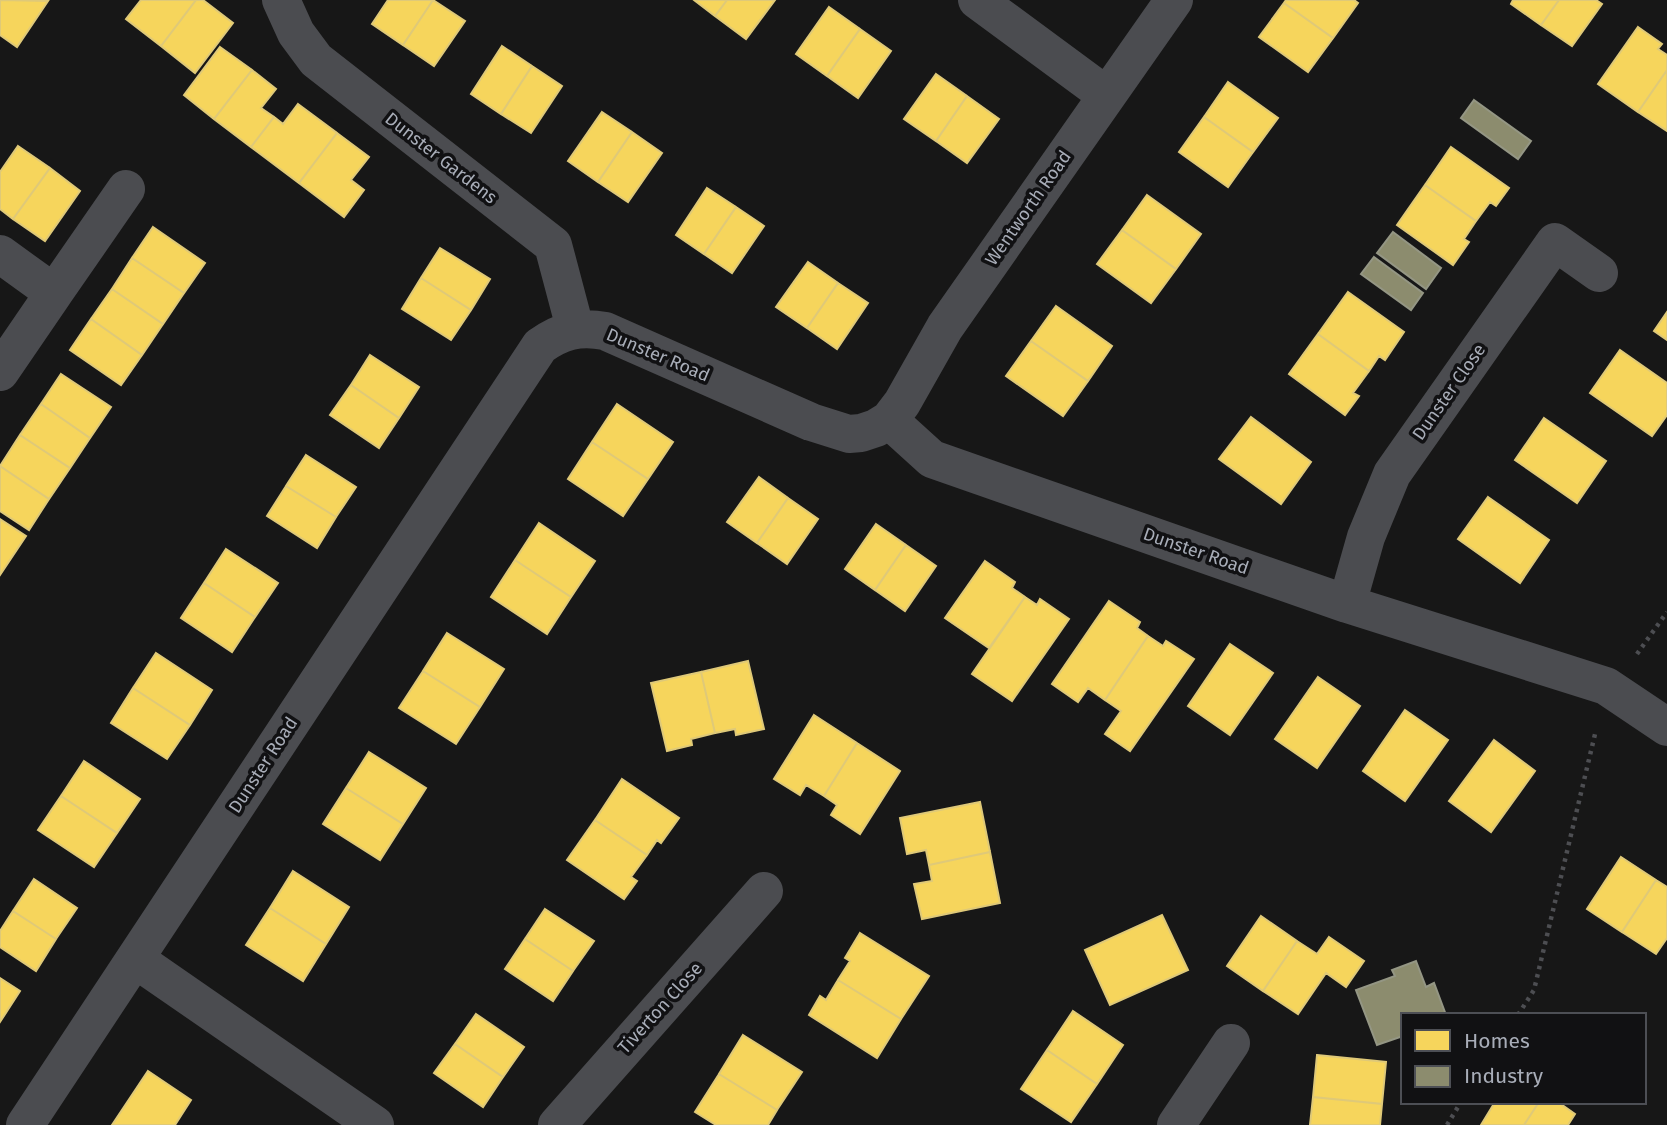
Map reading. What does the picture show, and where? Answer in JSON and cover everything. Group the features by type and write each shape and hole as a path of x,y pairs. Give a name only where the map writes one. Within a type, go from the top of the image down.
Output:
{"street":[{"name":"Dunster Gardens","path":"281,0 296,33 316,60 554,246 575,328"},
{"path":"976,0 1106,95"},
{"name":"Wentworth Road","path":"889,420 902,403 945,327 1174,0"},
{"path":"0,372 126,188"},
{"name":"Dunster Close","path":"1348,604 1366,537 1392,474 1555,242 1599,273"},
{"path":"0,254 54,293"},
{"name":"Dunster Road","path":"25,1125 528,361 540,346 556,334 575,328 605,331 837,431 861,433 889,420 932,458 1348,604 1609,687 1667,727"},
{"name":"Tiverton Close","path":"557,1125 764,891"},
{"path":"135,959 375,1125"},
{"path":"1176,1125 1231,1043"}],"path":[{"path":"1519,1013 1534,990 1609,687 1667,612"},
{"path":"1447,1125 1460,1104"}],"building: Homes":[{"path":"0,0 48,1 17,47 0,35"},
{"path":"141,0 196,0 161,46 126,19"},
{"path":"196,0 203,0 233,23 195,73 161,46"},
{"path":"388,0 433,0 403,45 372,24"},
{"path":"433,0 465,21 434,66 403,45"},
{"path":"694,0 727,0 715,16"},
{"path":"727,0 775,0 746,39 715,16"},
{"path":"1286,0 1354,0 1358,3 1333,38 1284,3"},
{"path":"1513,0 1559,0 1541,25 1511,4"},
{"path":"1559,0 1596,0 1602,4 1572,46 1541,25"},
{"path":"1284,3 1333,38 1308,72 1259,37"},
{"path":"829,7 860,29 827,76 796,54"},
{"path":"1638,27 1662,44 1658,49 1667,55 1667,70 1638,112 1598,84"},
{"path":"860,29 891,51 858,98 827,76"},
{"path":"502,46 532,66 501,114 471,94"},
{"path":"220,47 252,70 214,119 184,95"},
{"path":"532,66 562,86 531,133 501,114"},
{"path":"252,70 276,89 261,108 274,117 251,147 214,119"},
{"path":"1667,70 1667,131 1638,112"},
{"path":"936,74 967,96 936,141 904,119"},
{"path":"1228,82 1278,118 1253,152 1204,117"},
{"path":"967,96 999,119 967,163 936,141"},
{"path":"298,104 337,133 299,183 251,147 274,117 283,124"},
{"path":"602,112 632,132 598,182 568,161"},
{"path":"1204,117 1253,152 1228,187 1179,152"},
{"path":"632,132 662,153 628,202 598,182"},
{"path":"337,133 369,157 351,180 364,190 344,217 299,183"},
{"path":"18,146 50,168 13,219 0,209 0,172"},
{"path":"1451,147 1509,188 1496,206 1490,202 1476,221 1425,185"},
{"path":"50,168 80,191 45,241 13,219"},
{"path":"1425,185 1476,221 1464,239 1469,242 1453,265 1397,225"},
{"path":"707,188 736,207 704,254 676,235"},
{"path":"1147,195 1201,234 1176,269 1122,230"},
{"path":"736,207 764,226 732,273 704,254"},
{"path":"153,227 205,263 184,293 132,258"},
{"path":"1122,230 1176,269 1151,303 1097,264"},
{"path":"440,248 490,279 471,310 421,278"},
{"path":"132,258 184,293 163,324 112,289"},
{"path":"808,262 838,283 807,328 776,307"},
{"path":"421,278 471,310 451,340 402,309"},
{"path":"838,283 868,303 837,349 807,328"},
{"path":"112,289 163,324 142,355 91,319"},
{"path":"1348,292 1404,332 1385,360 1379,356 1369,371 1318,334"},
{"path":"1056,306 1112,346 1088,381 1031,341"},
{"path":"1667,312 1667,340 1654,331"},
{"path":"91,319 142,355 121,385 70,350"},
{"path":"1318,334 1369,371 1353,393 1359,396 1345,415 1289,374"},
{"path":"1031,341 1088,381 1063,416 1006,376"},
{"path":"1620,350 1667,383 1667,415 1652,436 1590,393"},
{"path":"370,355 419,387 399,418 351,385"},
{"path":"61,374 111,407 90,438 41,404"},
{"path":"351,385 399,418 379,448 330,415"},
{"path":"41,404 90,438 70,468 20,435"},
{"path":"617,404 673,442 648,479 592,442"},
{"path":"1251,417 1311,462 1281,504 1219,459"},
{"path":"1544,418 1606,461 1577,503 1515,460"},
{"path":"20,435 70,468 49,499 0,466"},
{"path":"592,442 648,479 623,516 568,479"},
{"path":"306,455 356,487 336,517 286,486"},
{"path":"0,466 49,499 29,530 0,511"},
{"path":"759,477 788,498 757,543 727,522"},
{"path":"286,486 336,517 317,548 267,516"},
{"path":"1488,497 1549,540 1520,583 1458,539"},
{"path":"788,498 818,519 787,564 757,543"},
{"path":"0,519 26,536 0,575"},
{"path":"539,523 595,561 571,597 515,560"},
{"path":"876,524 906,545 875,590 845,569"},
{"path":"906,545 936,566 905,611 875,590"},
{"path":"226,549 278,583 255,617 204,583"},
{"path":"515,560 571,597 547,634 491,597"},
{"path":"985,561 1015,582 1012,588 1025,597 989,648 945,618"},
{"path":"204,583 255,617 232,652 181,618"},
{"path":"1025,597 1037,605 1040,599 1069,619 1012,701 972,674"},
{"path":"1109,601 1140,622 1137,628 1148,636 1105,700 1088,688 1078,702 1052,684"},
{"path":"447,633 504,669 480,707 423,671"},
{"path":"1148,636 1163,646 1166,641 1194,659 1130,751 1105,734 1121,711 1105,700"},
{"path":"1230,644 1273,673 1230,735 1188,706"},
{"path":"156,653 212,690 190,725 133,688"},
{"path":"748,661 764,729 736,735 735,729 715,733 701,672"},
{"path":"423,671 480,707 456,744 399,708"},
{"path":"701,672 715,733 691,739 692,745 667,751 651,683"},
{"path":"1318,677 1360,706 1317,768 1275,739"},
{"path":"133,688 190,725 167,759 111,723"},
{"path":"1405,710 1448,740 1405,801 1363,771"},
{"path":"814,715 857,743 824,796 806,785 800,795 774,779"},
{"path":"1494,740 1535,771 1491,832 1449,801"},
{"path":"857,743 900,771 860,834 831,815 837,805 824,796"},
{"path":"369,752 426,788 403,824 346,788"},
{"path":"84,761 140,799 117,833 61,796"},
{"path":"622,779 679,818 661,843 657,840 647,855 595,820"},
{"path":"346,788 403,824 380,860 323,824"},
{"path":"61,796 117,833 94,867 38,830"},
{"path":"980,802 990,852 929,865 926,850 907,854 900,818"},
{"path":"595,820 647,855 631,877 637,881 624,899 567,860"},
{"path":"990,852 1000,903 922,919 914,884 932,881 929,865"},
{"path":"1621,857 1656,880 1622,932 1587,909"},
{"path":"293,871 349,907 326,944 270,908"},
{"path":"34,879 77,908 56,939 13,911"},
{"path":"1656,880 1667,887 1667,938 1656,954 1622,932"},
{"path":"270,908 326,944 303,981 246,945"},
{"path":"545,909 594,941 573,971 525,939"},
{"path":"13,911 56,939 36,971 0,947 0,931"},
{"path":"1162,915 1188,970 1110,1005 1085,950"},
{"path":"1261,916 1297,941 1263,991 1227,966"},
{"path":"860,933 929,976 901,1019 838,980 850,961 845,958"},
{"path":"1329,937 1364,961 1346,987 1326,973 1298,1014 1263,991 1297,941 1317,954"},
{"path":"525,939 573,971 553,1001 505,969"},
{"path":"0,978 20,991 0,1022"},
{"path":"838,980 901,1019 877,1058 809,1015 820,996 826,1000"},
{"path":"1073,1011 1123,1045 1097,1084 1047,1050"},
{"path":"476,1014 524,1047 503,1077 455,1044"},
{"path":"743,1035 802,1072 777,1110 719,1074"},
{"path":"455,1044 503,1077 483,1107 434,1073"},
{"path":"1047,1050 1097,1084 1071,1122 1021,1089"},
{"path":"1317,1055 1386,1062 1382,1104 1313,1097"},
{"path":"148,1071 191,1100 175,1125 112,1125"},
{"path":"719,1074 777,1110 768,1125 716,1125 695,1112"},
{"path":"1313,1097 1382,1104 1380,1125 1310,1125"},
{"path":"1494,1104 1538,1104 1524,1125 1481,1125"},
{"path":"1538,1104 1561,1104 1575,1114 1568,1125 1524,1125"}],"building: Industry":[{"path":"1474,100 1531,141 1518,159 1461,118"},
{"path":"1393,232 1441,268 1426,289 1377,253"},
{"path":"1374,257 1423,293 1411,310 1361,274"},
{"path":"1416,961 1426,987 1434,983 1445,1013 1401,1013 1401,1037 1377,1045 1356,990 1395,976 1392,970"}]}
